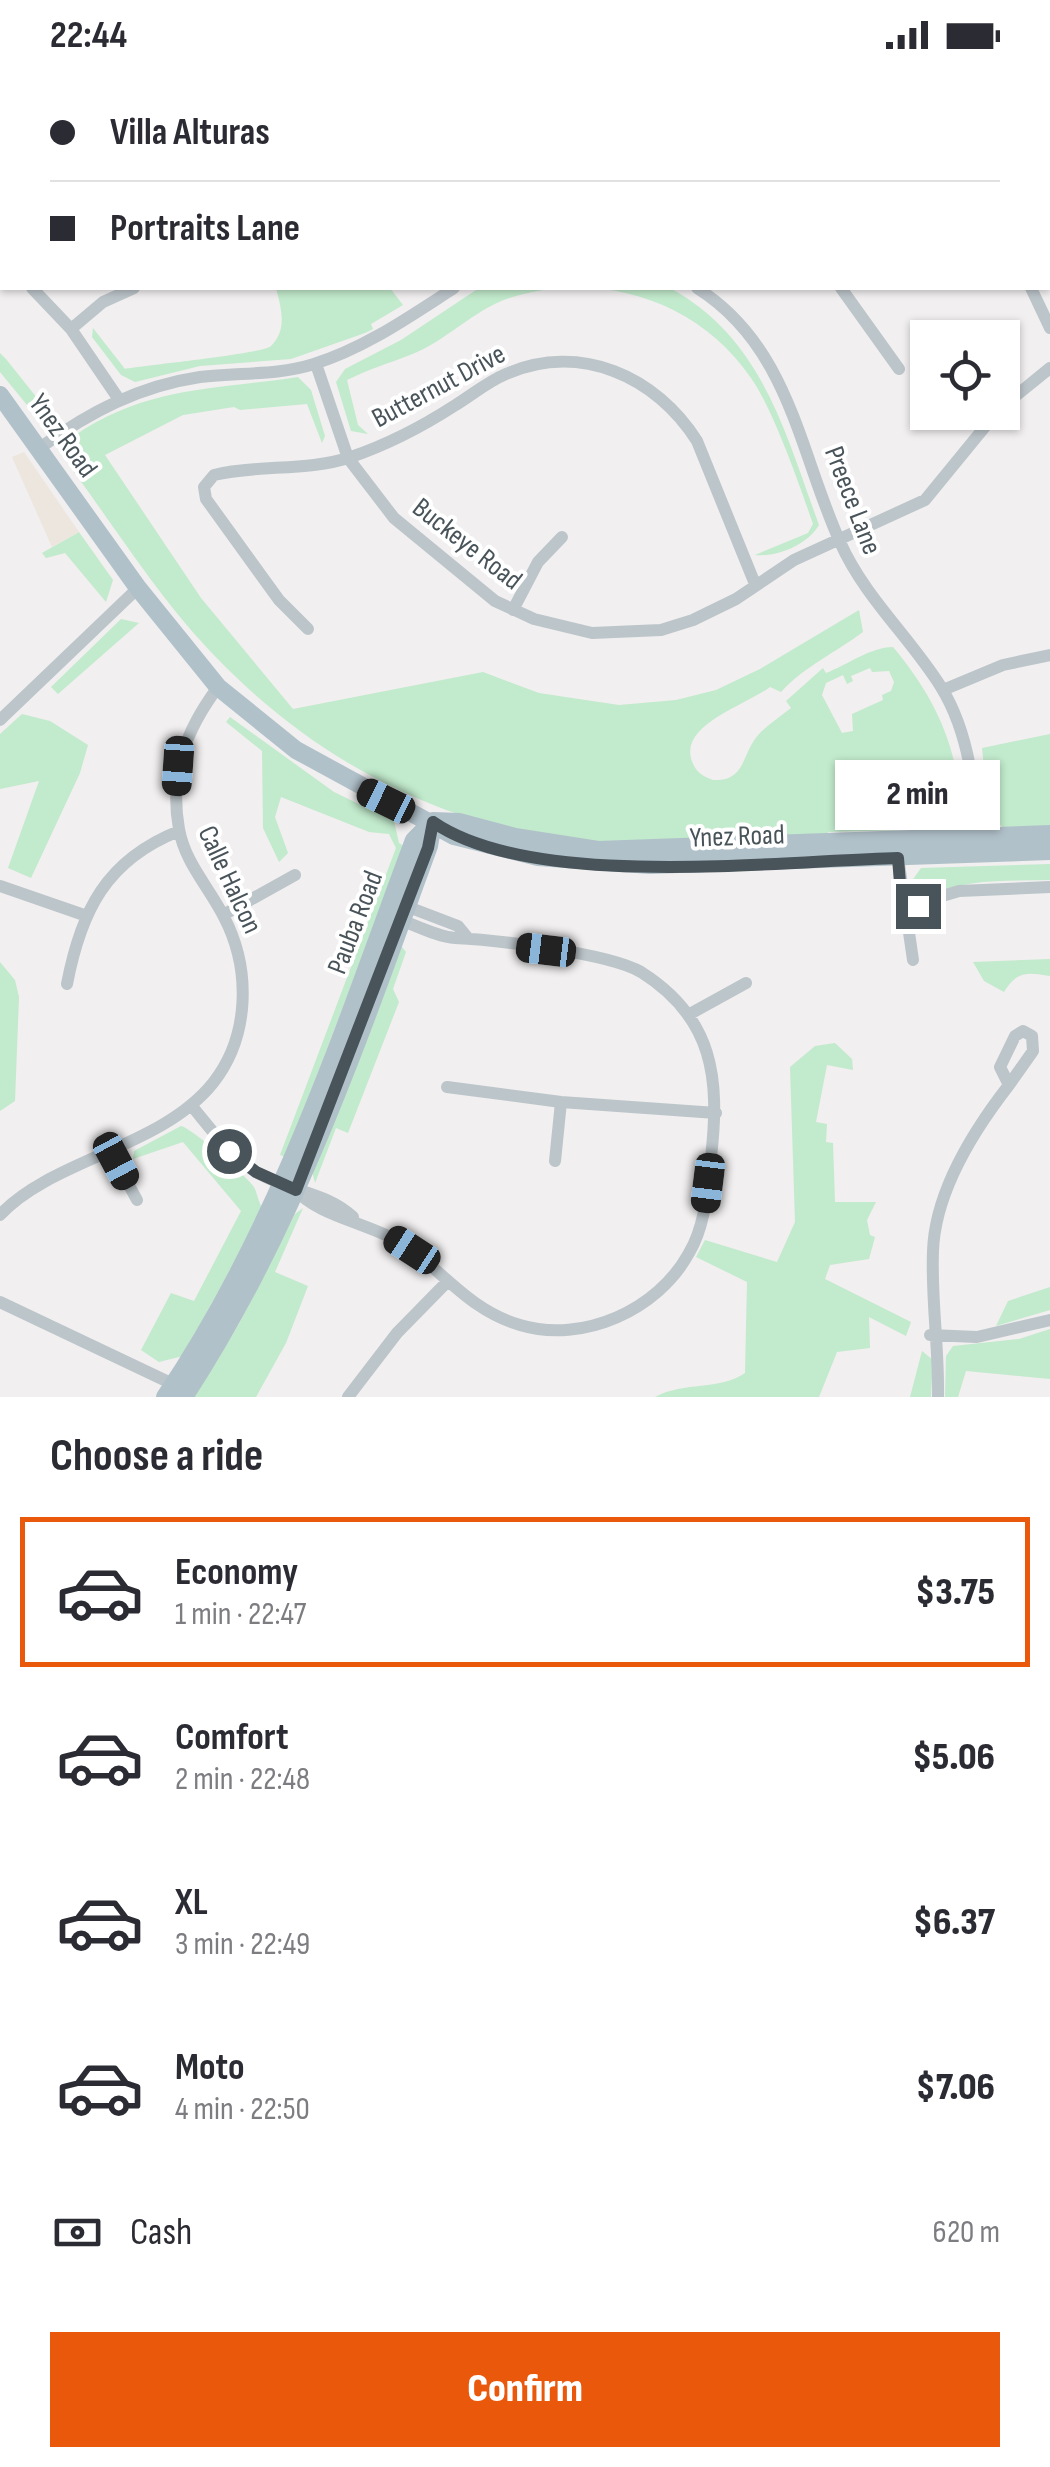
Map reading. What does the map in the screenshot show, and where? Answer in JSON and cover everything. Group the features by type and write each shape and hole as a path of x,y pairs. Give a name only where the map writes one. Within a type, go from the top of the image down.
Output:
{"main road":[{"name":"Ynez Road","path":"0,395 41,447 138,588 218,686 296,750 365,791 433,822 454,836 494,848 588,863 898,858 1050,834"},
{"name":"Ynez Road","path":"433,822 459,822 515,837 598,850 977,846 1050,851"},
{"name":"Pauba Road","path":"178,1392 245,1296 396,910 414,840 433,822"}],"street":[{"path":"34,290 70,329 118,398"},
{"path":"70,329 103,302 130,290"},
{"path":"41,447 118,398 200,377 286,372 316,364 364,344 451,290"},
{"name":"Preece Lane","path":"700,290 734,316 765,355 816,470 839,540 870,596 943,690 961,731 972,773 977,846"},
{"path":"842,290 899,369"},
{"path":"1032,290 1050,328"},
{"name":"Butternut Drive","path":"308,629 280,600 218,517 204,486 214,475 348,458 530,365 565,361 613,369 652,388 684,420 698,441 755,584"},
{"name":"Buckeye Road","path":"316,364 348,458 394,518 481,591 513,610 592,633 661,630 718,609 755,584 925,500 983,430"},
{"name":"Buckeye Road","path":"1020,393 1050,368"},
{"path":"513,610 538,562 562,537"},
{"path":"0,720 138,588"},
{"path":"943,690 1003,664 1050,655"},
{"name":"Calle Halcon","path":"0,1215 29,1192 192,1106 214,1081 240,1026 244,999 239,964 223,915 191,864 179,831 178,766 188,733 218,686"},
{"path":"67,984 84,915 102,884 122,864 179,831"},
{"path":"898,858 902,908 913,960"},
{"path":"223,915 295,875"},
{"path":"0,886 84,915"},
{"path":"902,908 960,891 1050,887"},
{"path":"192,1106 229,1151 256,1172 289,1187 306,1202 355,1219 412,1250 446,1283 495,1316 540,1329 595,1326 658,1292 690,1252 704,1218 716,1114 716,1080 705,1043 688,1016 640,972 609,960 466,936 453,938 396,910"},
{"path":"688,1016 746,983"},
{"path":"938,1397 933,1251 936,1221 948,1188 982,1124 1009,1085"},
{"path":"447,1087 561,1102 716,1114"},
{"path":"556,1161 561,1102"},
{"path":"110,1152 137,1200"},
{"path":"348,1397 397,1333 446,1283"},
{"path":"0,1302 178,1392"},
{"path":"934,1336 1012,1332 1050,1320"}],"green space":[{"path":"276,290 392,290 403,305 371,324 373,329 365,333 291,359 200,366 135,382 121,375 92,337 93,328 125,369 227,356 271,346 280,333"},
{"path":"476,290 545,290 501,301 424,349 347,380 358,425 368,434 351,431 336,382 345,369 401,340"},
{"path":"606,290 673,290 701,309 749,360 781,422 819,525 800,544 782,552 755,555 808,533 813,524 785,448 751,378 705,330 677,312"},
{"path":"0,353 49,413 36,416 0,372"},
{"path":"298,377 311,390 325,436 322,443 307,404 240,410 234,407 183,415 105,455 201,598 293,709 483,672 539,693 619,705 676,700 716,690 760,669 859,610 863,632 810,667 781,692 770,687 706,725 691,746 694,766 713,780 732,776 760,733 791,708 786,701 823,668 826,673 868,653 893,647 921,685 942,724 955,767 961,814 946,829 828,832 828,837 703,842 578,840 520,831 411,796 312,740 224,666 185,623 68,464 73,461 74,436 128,408 182,393","holes":["870,668 872,672 889,671 894,682 891,691 882,695 883,700 852,714 853,731 842,733 822,695 826,683 843,675 847,684 853,681 851,676"]},
{"path":"79,532 113,580 106,602 65,553 46,558 42,553"},
{"path":"121,619 139,623 58,694 51,687"},
{"path":"22,714 50,721 88,745 80,773 31,878 8,868 39,781 0,789 0,734"},
{"path":"230,717 334,792 394,821 399,843 404,846 286,1157 280,1155 396,848 389,834 369,832 281,797 275,817 288,853 279,862 263,828 262,751 226,722"},
{"path":"1050,734 1050,828 1004,829 989,813 982,748"},
{"path":"1050,864 1050,880 972,883 927,896 909,885 921,868"},
{"path":"398,942 406,952 393,989 399,1002 348,1133 336,1128 315,1183 312,1171"},
{"path":"1050,959 1050,976 1023,975 1004,992 984,981 973,962"},
{"path":"0,962 15,980 19,997 15,1101 0,1111"},
{"path":"835,1043 852,1059 853,1070 827,1065 816,1122 827,1124 826,1142 833,1143 835,1202 876,1202 867,1220 870,1235 875,1237 869,1259 830,1265 825,1279 911,1322 906,1336 869,1317 870,1348 837,1352 819,1397 655,1397 724,1382 745,1373 747,1282 696,1257 705,1240 777,1262 795,1222 790,1067 815,1046"},
{"path":"181,1126 250,1182 263,1209 183,1356 159,1362 141,1350 171,1293 194,1301 241,1211 183,1142 133,1159 134,1151"},
{"path":"303,1208 275,1272 308,1286 286,1343 256,1397 194,1397 240,1322 295,1214"},
{"path":"1050,1287 1050,1310 996,1326 1008,1301"},
{"path":"1050,1329 1050,1379 966,1371 958,1397 945,1397 946,1356 953,1346 1019,1339"},
{"path":"922,1351 933,1360 931,1397 910,1397"}],"sand":[{"path":"24,452 79,532 52,547 12,457"}],"route":[{"path":"229,1151 256,1172 296,1190 352,1055 428,848 433,822 454,836 494,848 588,863 898,858 902,908 918,906"}]}
